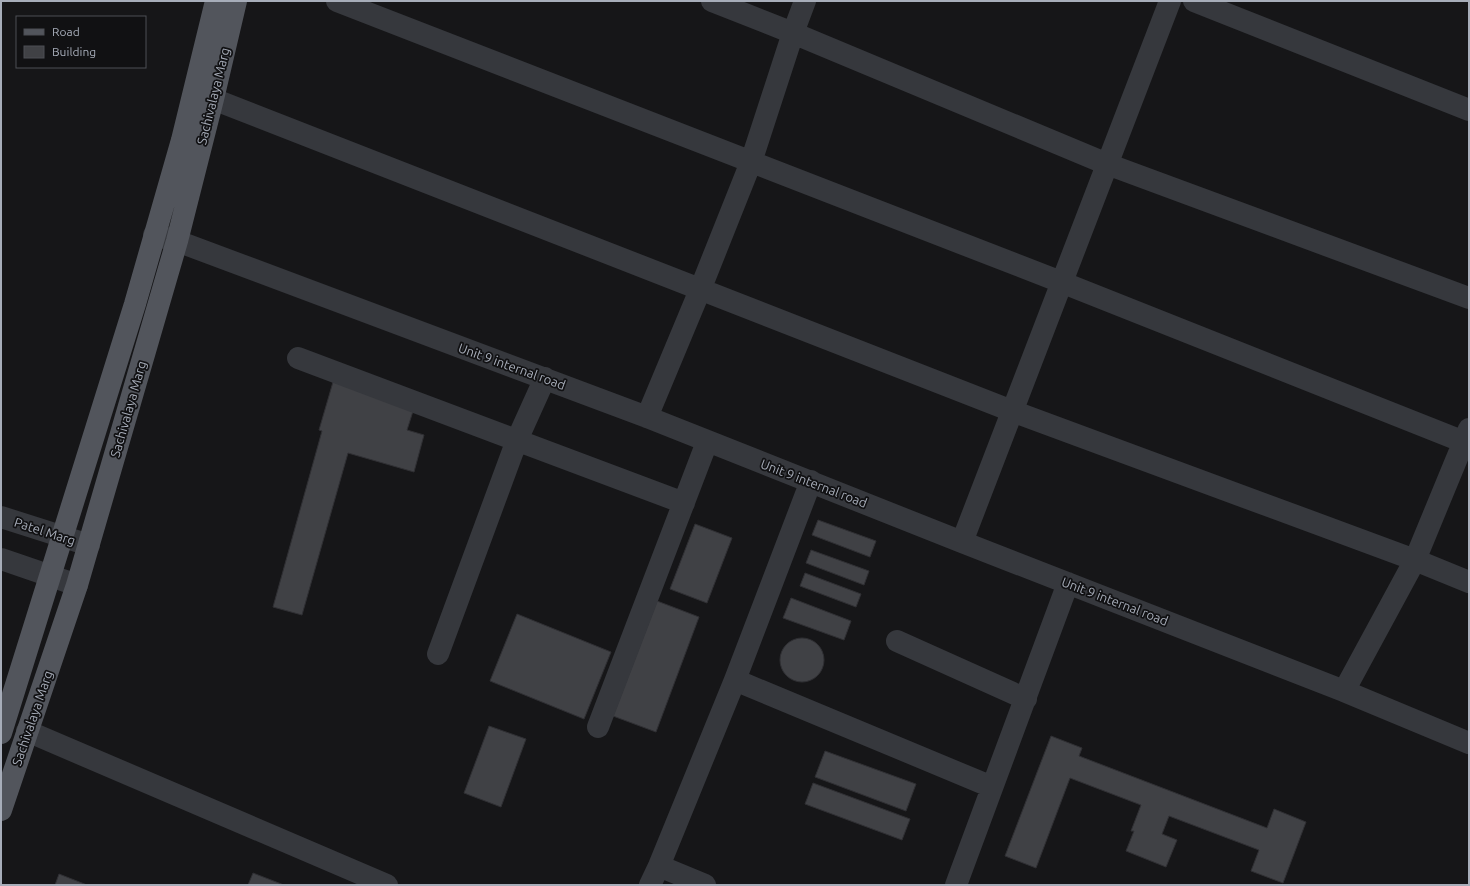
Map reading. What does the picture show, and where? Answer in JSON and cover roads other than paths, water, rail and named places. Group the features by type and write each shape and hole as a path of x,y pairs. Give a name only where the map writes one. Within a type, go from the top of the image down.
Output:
{"main road":[{"name":"Sachivalaya Marg","path":"1,733 135,304 182,140 216,1"},
{"name":"Sachivalaya Marg","path":"1,810 77,585 89,545 177,241 236,1"}],"street":[{"path":"337,1 1467,438 1415,560 1344,691"},
{"path":"712,1 793,32 1107,164 1469,298"},
{"path":"648,417 751,162 793,32 805,1"},
{"path":"962,542 1170,1"},
{"path":"1194,1 1469,110"},
{"path":"213,99 1012,411 1415,560 1469,582"},
{"name":"Unit 9 internal road","path":"154,235 177,241 648,417 707,442 811,481 962,542 1068,582 1469,742"},
{"path":"298,358 684,503"},
{"path":"438,654 517,440 545,378"},
{"path":"598,727 707,442"},
{"path":"650,885 735,680 811,481"},
{"name":"Patel Marg","path":"1,517 89,545"},
{"path":"1,559 77,585"},
{"path":"956,885 1026,700 1068,582"},
{"path":"897,641 1026,700"},
{"path":"735,680 992,787"},
{"path":"27,731 387,885"},
{"path":"659,866 705,885"}]}
